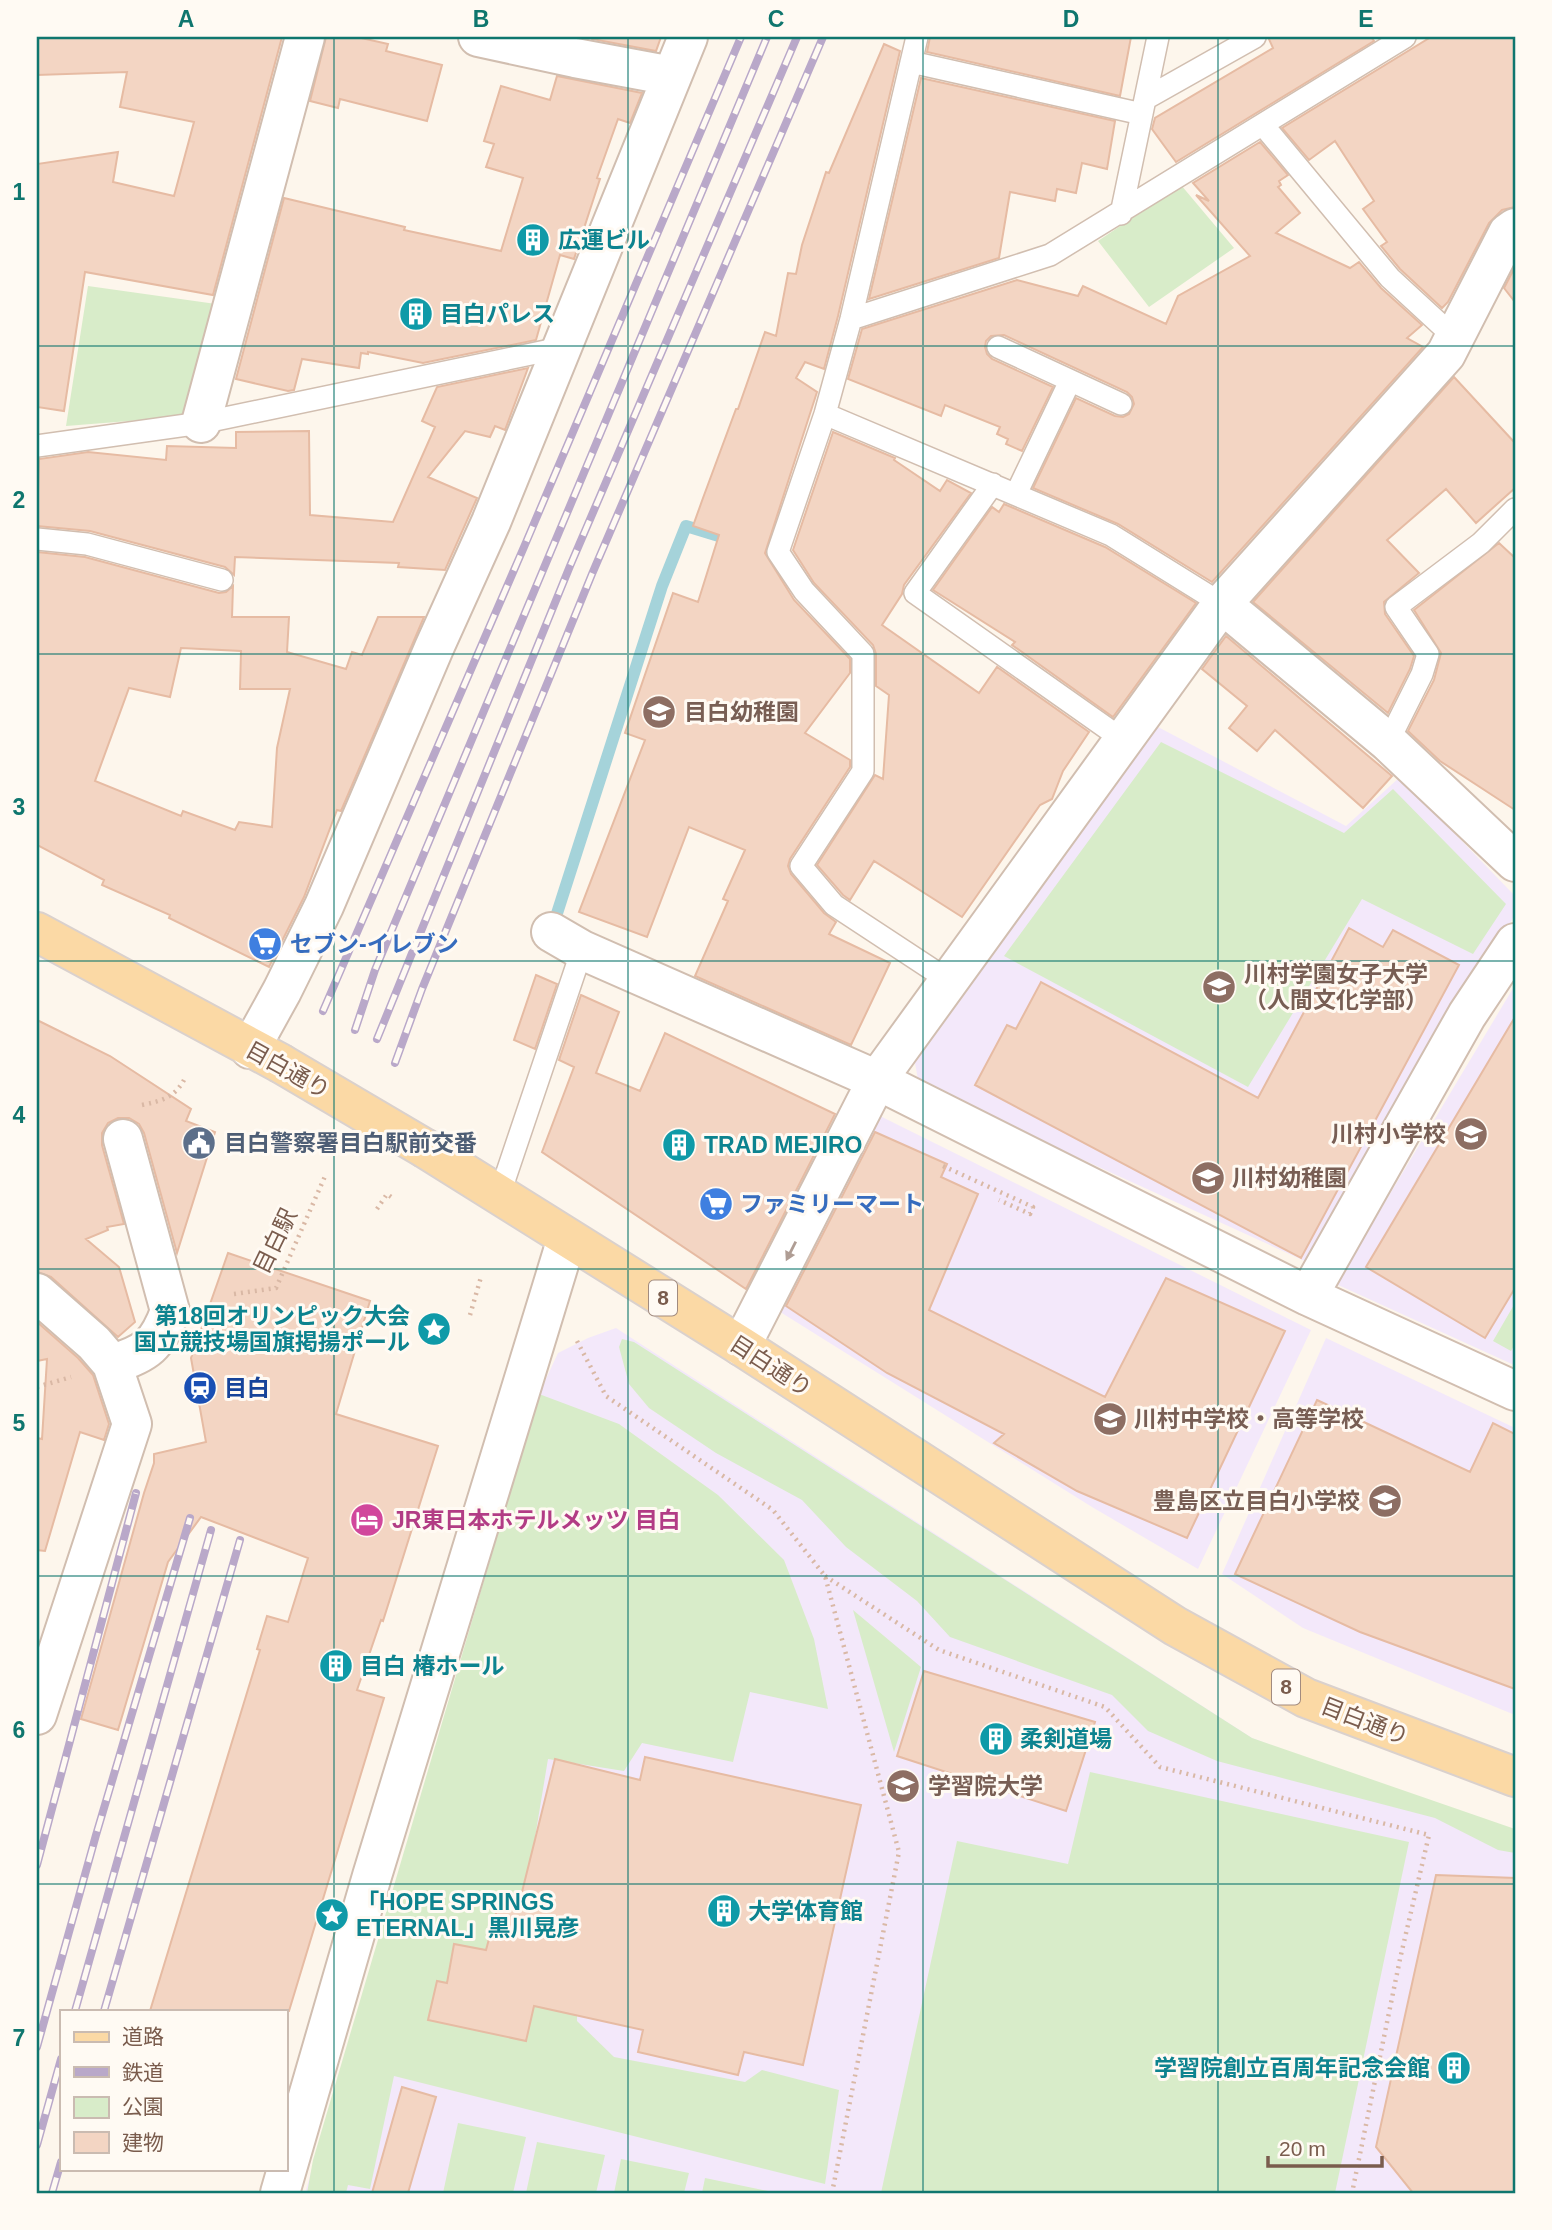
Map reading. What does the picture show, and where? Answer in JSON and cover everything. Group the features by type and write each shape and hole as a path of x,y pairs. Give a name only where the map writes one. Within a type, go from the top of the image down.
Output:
{"main road":[{"name":"目白通り","path":"37,932 265,1056 426,1150 741,1346 1197,1638 1306,1699 1515,1777"}],"street":[{"path":"201,423 304,37"},
{"path":"478,37 577,48 672,76"},
{"path":"265,1056 282,991 324,906 491,522 688,37"},
{"path":"741,1346 877,1080 1222,604 1446,354 1508,233 1515,228"},
{"path":"1222,604 1510,846"},
{"path":"567,941 877,1080 1308,1296 1515,1391"},
{"path":"1308,1296 1467,1015 1515,943"},
{"path":"112,1364 134,1358 160,1336 170,1311 131,1123"},
{"path":"281,2193 372,1876 567,1238"},
{"path":"37,1293 94,1343 112,1364 132,1424 37,1715"}],"lane":[{"path":"917,37 851,319 825,414 778,552 804,591 863,654 863,771 801,866 834,905 948,980"},
{"path":"1121,214 1158,37"},
{"path":"911,62 1143,106 1255,37"},
{"path":"851,319 1050,256 1405,37"},
{"path":"1264,125 1391,278 1454,337"},
{"path":"998,347 1121,404"},
{"path":"37,446 201,423 560,348"},
{"path":"1016,494 1070,381"},
{"path":"825,414 1111,535 1222,604"},
{"path":"993,484 915,593 1122,739"},
{"path":"1388,742 1423,674 1428,654 1396,607 1481,543 1515,509"},
{"path":"37,539 87,544 222,580"},
{"path":"499,1196 567,941"}],"path":[{"path":"131,1123 158,1101 178,1093 184,1080"},
{"path":"943,1166 1033,1207 1030,1214 999,1199"},
{"name":"目白駅","path":"234,1294 276,1288 326,1174"},
{"path":"377,1209 387,1194 394,1199"},
{"path":"470,1315 481,1277"},
{"path":"575,1337 606,1396 774,1510 825,1576 939,1650 1105,1707 1160,1767 1429,1835 1400,1959 1352,2193"},
{"path":"825,1576 899,1852 832,2193"}],"shaded area":[{"name":"川村学園女子大学 （人間文化学部）","path":"1158,727 1346,826 1400,777 1515,896 1515,915 1452,1012 1309,1263 919,1085 915,1063"},
{"name":"川村小学校","path":"1515,985 1515,1363 1514,1365 1336,1284"},
{"name":"川村中学校・高等学校","path":"878,1115 1311,1330 1198,1569 1092,1507 777,1310"},
{"name":"学習院大学","path":"616,1328 1252,1738 1515,1835 1515,2193 305,2193 539,1394 558,1353"},
{"name":"豊島区立目白小学校","path":"1326,1338 1515,1428 1515,1715 1303,1628 1222,1574"}],"green space":[{"path":"1181,185 1234,248 1149,307 1098,241"},
{"path":"88,286 216,304 192,416 66,426"},
{"path":"1161,742 1344,833 1393,789 1506,904 1473,954 1362,899 1248,1087 1004,956"},
{"path":"1515,1303 1515,1344 1511,1351 1493,1341"},
{"path":"622,1339 634,1342 1252,1738 1515,1829 1515,1853 1498,1850 1435,1818 1217,1761 1148,1731 1112,1695 950,1637 917,1601 846,1547 802,1500 716,1453 649,1408 629,1384 619,1347"},
{"path":"539,1394 619,1424 718,1495 784,1560 814,1639 828,1709 750,1692 733,1762 642,1743 624,1771 548,1759 516,1952 577,1980 577,2021 614,2057 745,2082 762,2070 839,2090 825,2184 394,2076 370,2189 348,2185 346,2193 307,2193 313,2160"},
{"path":"853,1610 921,1667 894,1752"},
{"path":"1090,1772 1409,1842 1335,2193 881,2193 957,1841 1068,1864"},
{"path":"458,2123 526,2137 513,2193 443,2193"},
{"path":"537,2142 605,2155 596,2193 526,2193"},
{"path":"621,2159 689,2173 684,2193 614,2193"},
{"path":"705,2178 773,2192 702,2193"}],"building":[{"path":"37,37 282,37 213,295 85,272 64,411 37,407 37,164 118,152 113,182 174,196 194,122 120,107 127,72 37,75"},
{"path":"326,37 357,37 388,44 386,51 442,65 427,121 340,99 338,108 310,101"},
{"path":"592,37 661,37 656,51"},
{"path":"930,37 1131,37 1120,96 927,52"},
{"path":"1268,37 1371,37 1374,41 1176,162 1152,129 1155,118 1273,48"},
{"path":"1431,37 1515,37 1515,207 1502,210 1489,223 1448,302 1442,308 1400,269 1381,246 1387,242 1363,209 1374,201 1335,141 1309,160 1282,128"},
{"path":"884,44 900,51 824,369 805,362 796,378 817,392 765,553 794,600 850,659 850,673 805,733 850,760 850,767 788,866 791,874 824,913 836,922 829,934 890,963 851,1045 695,976 728,901 723,899 745,850 689,827 647,937 579,912 645,740 625,733 673,593 698,602 719,535 693,526 765,332 776,336 788,273 796,274 802,245 826,172 829,173"},
{"path":"557,76 642,93 630,123 618,119 597,178 600,179 574,259 560,255 536,340 423,363 368,352 361,353 359,368 302,359 294,390 288,391 236,379 284,198 405,227 404,230 501,251 523,178 486,167 494,144 484,141 501,86 550,100"},
{"path":"921,78 1115,121 1107,169 1082,163 1076,193 1057,189 1055,201 1010,192 999,258 869,299"},
{"path":"1260,142 1288,175 1279,181 1281,185 1278,187 1300,213 1276,233 1350,268 1359,262 1381,288 1422,325 1407,338 1423,347 1212,582 1118,524 1033,488 1076,398 1123,417 1129,414 1134,404 1127,392 1004,335 991,336 985,347 992,359 1053,387 1022,451 1006,444 1008,439 997,434 1000,427 945,405 941,416 848,379 862,329 1017,280 1078,296 1083,286 1166,324 1178,296 1250,256 1196,195 1209,201 1193,183"},
{"path":"1515,267 1515,302 1504,288"},
{"path":"528,368 505,430 495,426 490,437 465,431 428,477 477,498 445,570 398,567 399,563 235,557 234,575 225,567 90,531 37,526 39,459 88,452 166,460 167,446 236,448 236,432 309,431 310,515 393,522 435,427 422,421 437,387"},
{"path":"1454,377 1515,443 1515,488 1476,523 1446,489 1387,540 1419,573 1384,602 1385,614 1414,656 1388,713 1253,602"},
{"path":"833,432 895,458 894,460 940,491 947,480 971,493 904,585 902,594 882,625 979,693 997,667 1089,732 1063,771 1052,799 1040,805 962,917 874,861 850,900 817,865 875,775 883,779 889,695 876,686 876,654 873,645 814,583 793,550"},
{"path":"1004,504 1105,547 1196,603 1113,717 1012,645 1015,642 933,590 992,507 999,512"},
{"path":"1499,543 1515,558 1515,810 1440,761 1408,731 1434,680 1441,653 1414,610"},
{"path":"37,552 85,557 219,593 226,592 233,586 232,617 289,617 287,652 346,669 352,652 362,655 378,617 424,617 341,811 337,810 304,897 269,967 169,918 170,915 102,885 104,880 37,845","holes":["181,648 241,651 240,689 290,689 277,748 272,827 239,822 235,830 183,811 181,816 95,781 129,688 170,697"]},
{"path":"1226,636 1392,776 1363,808 1275,730 1257,751 1229,728 1247,706 1202,669"},
{"path":"1349,928 1383,947 1393,930 1459,965 1301,1258 975,1085 1007,1025 1016,1029 1041,982 1258,1098"},
{"path":"536,975 557,984 535,1049 514,1040"},
{"name":"TRAD MEJIRO","path":"581,995 619,1012 596,1073 640,1091 665,1033 835,1114 746,1289 542,1152 574,1067 559,1060"},
{"name":"川村小学校","path":"1515,1017 1515,1288 1485,1338 1366,1267"},
{"path":"37,1020 110,1056 191,1109 186,1121 215,1132 177,1253 144,1133 139,1124 129,1118 118,1118 108,1123 102,1133 102,1145 124,1224 107,1227 108,1230 86,1239 119,1267 135,1322 118,1337 51,1277 37,1272"},
{"name":"川村中学校・高等学校","path":"875,1132 947,1164 941,1177 978,1194 929,1310 1105,1397 1166,1278 1285,1331 1187,1538 1077,1491 994,1443 1004,1434 887,1373 786,1306"},
{"path":"228,1253 370,1301 336,1414 438,1446 383,1621 381,1620 357,1690 384,1698 289,2011 150,2010 260,1650 257,1649 267,1616 288,1622 308,1558 201,1517 168,1562 118,1730 81,1719 154,1463 154,1454 206,1442 191,1358"},
{"path":"37,1322 93,1375 109,1424 104,1440 80,1432 45,1551 37,1550 37,1438 42,1439 47,1359 37,1361"},
{"name":"豊島区立目白小学校","path":"1317,1400 1470,1472 1493,1423 1515,1434 1515,1689 1360,1632 1235,1574"},
{"name":"柔剣道場","path":"924,1671 1095,1722 1066,1811 897,1756"},
{"name":"大学体育館","path":"645,1757 861,1805 803,2065 744,2052 738,2075 638,2052 643,2030 534,2006 526,2041 428,2020 437,1981 447,1983 454,1944 486,1950 501,1895 520,1900 555,1759 640,1780"},
{"name":"学習院創立百周年記念会館","path":"1436,1875 1515,1878 1515,2193 1413,2193 1376,2147"},
{"path":"402,2087 436,2097 408,2193 372,2193"}],"waterway":[{"path":"552,929 662,586 686,526 735,541"}],"railway":[{"path":"323,1011 741,37"},
{"path":"355,1030 375,970 767,37"},
{"path":"377,1039 570,566 797,37"},
{"path":"395,1063 422,989 592,574 823,37"},
{"path":"37,1865 136,1493"},
{"path":"37,2047 96,1835 190,1518"},
{"path":"75,2010 211,1530"},
{"path":"104,2010 240,1540"},
{"path":"37,2145 60,2063"},
{"path":"52,2193 60,2165"}],"place":[{"name":"広運ビル","path":"533,240"},
{"name":"目白パレス","path":"416,314"},
{"name":"目白幼稚園","path":"659,712"},
{"name":"セブン-イレブン","path":"265,944"},
{"name":"川村学園女子大学 （人間文化学部）","path":"1219,987"},
{"name":"川村小学校","path":"1471,1134"},
{"name":"目白警察署目白駅前交番","path":"199,1143"},
{"name":"TRAD MEJIRO","path":"679,1145"},
{"name":"川村幼稚園","path":"1208,1178"},
{"name":"ファミリーマート","path":"716,1204"},
{"name":"第18回オリンピック大会 国立競技場国旗掲揚ポール","path":"434,1329"},
{"name":"目白","path":"200,1388"},
{"name":"川村中学校・高等学校","path":"1110,1419"},
{"name":"豊島区立目白小学校","path":"1385,1501"},
{"name":"JR東日本ホテルメッツ 目白","path":"367,1520"},
{"name":"目白 椿ホール","path":"336,1666"},
{"name":"柔剣道場","path":"996,1739"},
{"name":"学習院大学","path":"903,1786"},
{"name":"大学体育館","path":"724,1911"},
{"name":"「HOPE SPRINGS ETERNAL」黒川晃彦","path":"332,1915"},
{"name":"学習院創立百周年記念会館","path":"1454,2068"}]}
